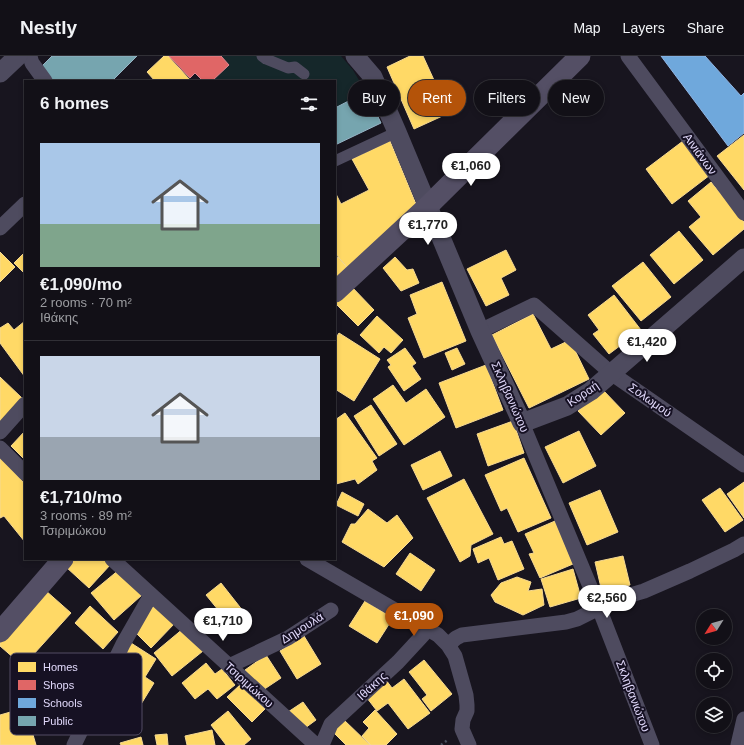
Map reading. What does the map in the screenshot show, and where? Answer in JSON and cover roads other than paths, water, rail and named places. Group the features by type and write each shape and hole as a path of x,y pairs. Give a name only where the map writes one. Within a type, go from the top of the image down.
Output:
{"main road":[{"path":"336,291 428,206 580,56"},
{"path":"0,632 62,560"}],"street":[{"path":"0,74 18,56"},
{"path":"30,56 32,63 44,80"},
{"path":"262,56 288,68 295,67 304,74"},
{"name":"Σκληβανιώτου","path":"354,56 373,77 397,132 480,331 522,422 599,608 652,745"},
{"name":"Αινιάνων","path":"628,56 744,212"},
{"path":"336,161 397,132"},
{"path":"0,228 24,205"},
{"name":"Κοραή","path":"522,422 567,406 591,391 744,258"},
{"name":"Σολωμού","path":"480,331 534,305 611,373 744,465"},
{"path":"0,432 24,405"},
{"path":"0,448 24,472"},
{"path":"448,645 462,635 566,622 577,619 617,599 644,591 690,571 744,544"},
{"name":"Τσιριμώκου","path":"113,560 316,745"},
{"path":"309,560 438,635 448,645 455,656 466,695 467,712 463,720 462,729 469,745"},
{"path":"119,653 151,595"},
{"name":"Δημουλά","path":"229,666 288,638 331,610"},
{"name":"Ιθάκης","path":"322,745 331,724 398,662 423,635 426,629"},
{"path":"738,745 744,719"},
{"path":"74,745 79,735"}]}
